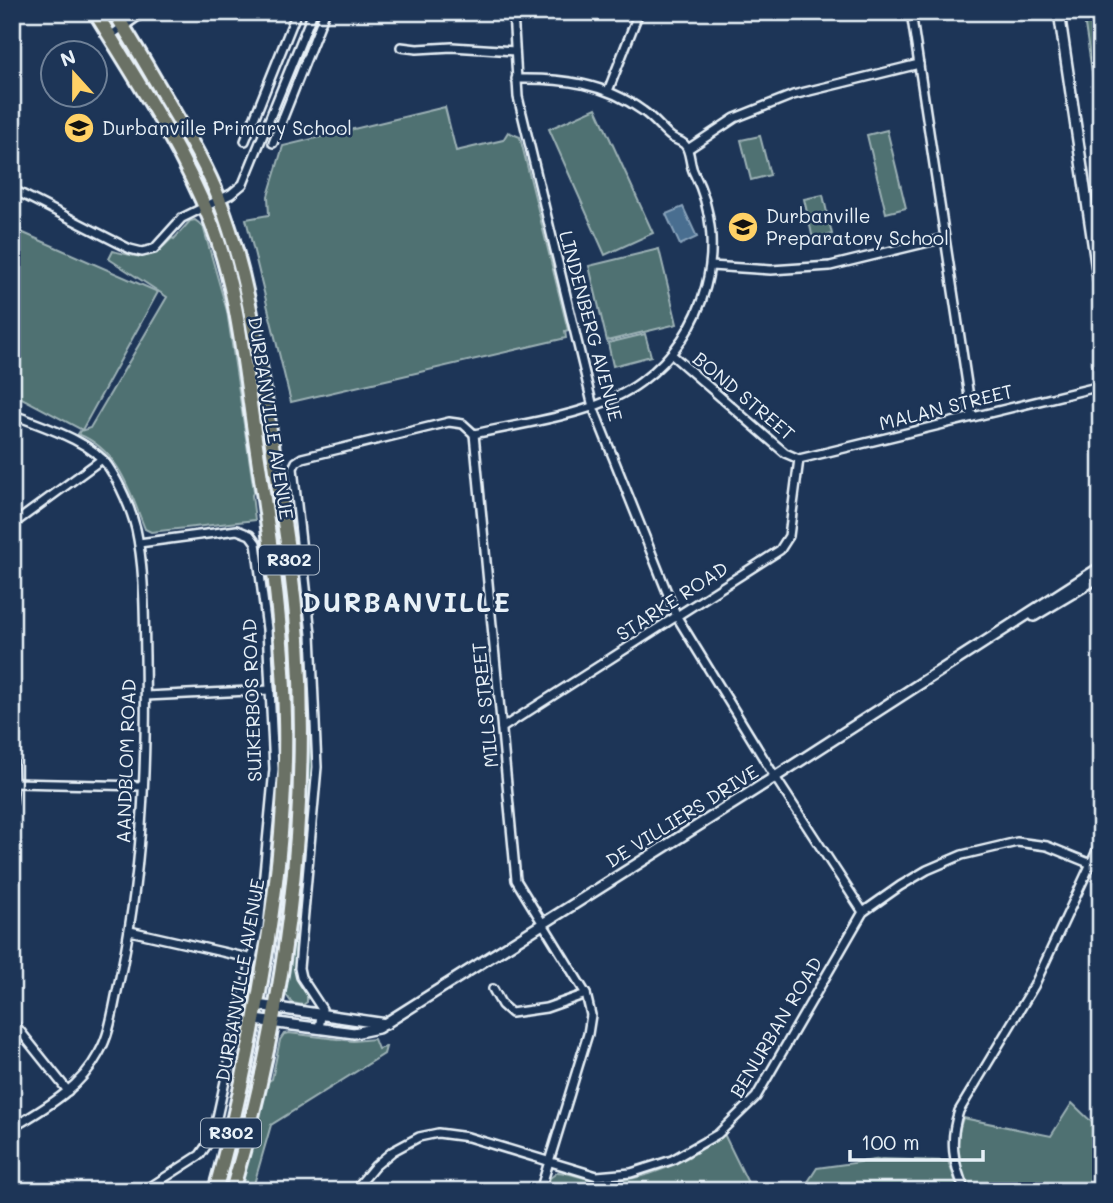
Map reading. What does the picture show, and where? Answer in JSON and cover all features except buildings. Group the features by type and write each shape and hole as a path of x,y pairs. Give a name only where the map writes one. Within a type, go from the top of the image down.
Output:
{"main road":[{"name":"DURBANVILLE AVENUE","path":"95,12 177,151 205,206 229,280 240,335 275,576 285,717 282,838 255,1020 215,1191"},
{"name":"DURBANVILLE AVENUE","path":"114,12 198,153 220,200 253,311 298,638 301,737 298,831 275,1008 232,1191"}],"street":[{"path":"110,36 144,12"},
{"path":"245,141 297,12"},
{"path":"12,189 130,249 142,252 157,247 183,218 231,194 243,184 313,12"},
{"path":"273,143 325,12"},
{"name":"LINDENBERG AVENUE","path":"513,12 516,79 524,121 593,407 677,617 775,778"},
{"path":"608,91 639,12"},
{"path":"911,12 972,417"},
{"path":"1059,12 1101,297"},
{"path":"401,47 515,51"},
{"path":"688,149 735,118 793,95 919,64"},
{"path":"272,76 286,79"},
{"path":"319,1029 322,1009 301,977 299,968 317,745 311,634 292,468 302,458 449,422 463,424 474,434 593,407 614,399 639,384 671,355 688,332 697,313 711,266 708,215 702,191 688,160 688,149 682,142 671,137 642,110 608,91 572,81 516,79"},
{"path":"711,266 771,270 830,266 945,238"},
{"name":"BOND STREET","path":"671,355 785,453 799,459"},
{"name":"MALAN STREET","path":"799,459 1101,386"},
{"name":"AANDBLOM ROAD","path":"12,414 89,448 113,473 133,520 139,543 146,696 136,889 130,931 103,1046 86,1074 68,1091 12,1128"},
{"name":"MILLS STREET","path":"474,434 516,880 586,994"},
{"path":"12,525 102,459"},
{"name":"STARKE ROAD","path":"502,728 677,617 785,544 790,532 799,459"},
{"name":"SUIKERBOS ROAD","path":"139,543 237,530 254,538 267,629 274,769 259,926 211,1141 195,1158 144,1191"},
{"name":"DE VILLIERS DRIVE","path":"255,1020 361,1032 386,1024 775,778 1101,567"},
{"name":"DE VILLIERS DRIVE","path":"996,636 1099,578"},
{"path":"146,696 270,690"},
{"path":"12,719 12,803"},
{"path":"775,778 863,912 928,870 962,855 994,846 1017,842 1037,843 1101,868"},
{"path":"14,783 143,786"},
{"path":"965,1191 956,1168 953,1149 959,1111 1034,986 1101,842"},
{"name":"BENURBAN ROAD","path":"354,1191 374,1166 393,1151 419,1137 438,1133 468,1136 597,1176 631,1173 672,1160 718,1134 756,1097 863,912"},
{"path":"130,931 253,959"},
{"path":"493,989 502,1005 511,1013 546,1008 586,994 590,1008 590,1028 540,1191"},
{"path":"257,1005 386,1024"},
{"path":"12,1021 68,1091"}],"green space":[{"path":"1083,12 1101,12 1101,131"},
{"path":"445,107 456,151 503,140 508,132 520,137 568,330 565,331 566,338 291,402 246,219 269,215 268,196 283,146"},
{"path":"596,108 653,233 605,255 549,129"},
{"path":"887,130 906,208 886,213 867,135"},
{"path":"760,136 770,175 751,180 741,140"},
{"path":"823,195 832,234 813,239 804,199"},
{"path":"195,220 203,226 227,311 254,491 252,495 255,520 151,532 145,529 128,487 113,461 104,450 78,434 90,428 167,297 109,259 113,251 138,256 151,255 174,239 190,221"},
{"path":"12,228 158,292 82,430 12,393"},
{"path":"659,249 677,324 607,341 589,266"},
{"path":"239,279 249,326 288,598 295,685 295,789 290,789 290,698 284,597 240,305"},
{"path":"645,334 651,356 613,366 608,343"},
{"path":"306,674 312,763 306,834 304,833 307,767"},
{"path":"292,941 296,941 296,975 307,994 307,1002 303,1005 292,1003 284,992"},
{"path":"284,1034 353,1041 374,1039 378,1049 386,1047 384,1054 271,1125 252,1191 238,1191 267,1082 272,1079 280,1040"},
{"path":"1072,1103 1101,1131 1101,1191 970,1191 958,1146 963,1118 1051,1136"},
{"path":"724,1134 752,1191 546,1191 550,1178 558,1172 600,1181 617,1181 650,1174 696,1153"},
{"path":"882,1159 948,1161 959,1191 802,1191 817,1168"}],"water":[{"path":"683,207 697,237 680,245 666,214"}],"place":[{"name":"Durbanville Primary School","path":"79,128"},
{"name":"Durbanville Preparatory School","path":"743,227"}],"district":[{"name":"DURBANVILLE","path":"407,603"}]}
